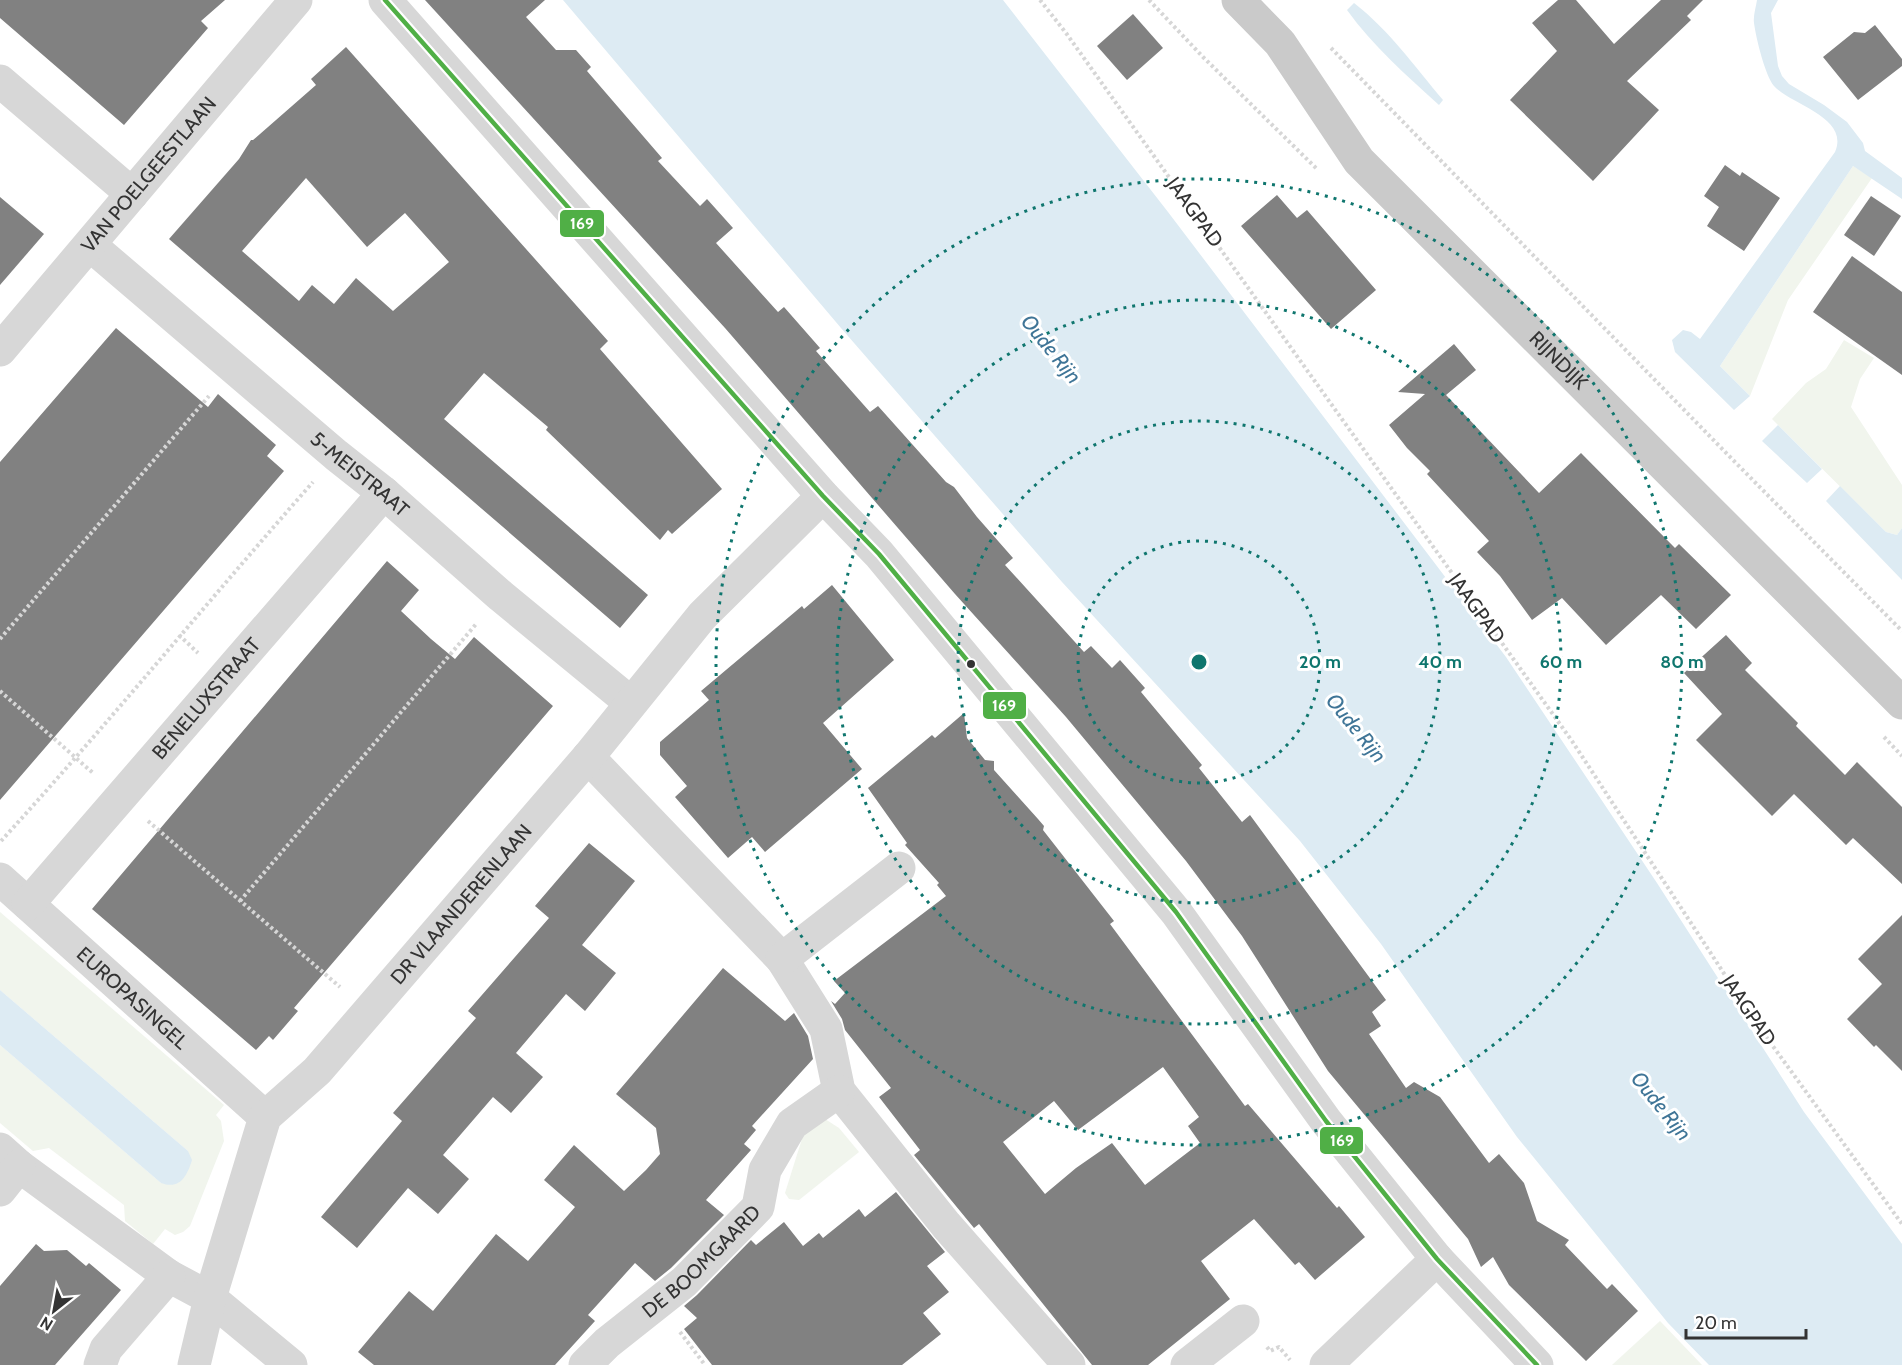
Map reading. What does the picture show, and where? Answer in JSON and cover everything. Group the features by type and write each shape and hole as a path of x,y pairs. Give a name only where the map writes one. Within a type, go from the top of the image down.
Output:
{"main road":[{"name":"RIJNDIJK","path":"1238,0 1280,43 1359,161 1902,703"}],"street":[{"name":"VAN POELGEESTLAAN","path":"0,350 296,0"},
{"path":"385,0 822,496 879,555 1176,912 1326,1121 1437,1259 1538,1365"},
{"path":"0,81 132,194"},
{"name":"5-MEISTRAAT","path":"90,245 336,455 384,493 501,596 631,703"},
{"name":"BENELUXSTRAAT","path":"28,904 384,493"},
{"name":"DR VLAANDERENLAAN","path":"265,1117 317,1071 588,758 702,616 822,496"},
{"path":"588,758 782,959 826,1029 839,1091 946,1225 1069,1365"},
{"path":"782,959 899,868"},
{"name":"EUROPASINGEL","path":"0,879 265,1117"},
{"name":"DE BOOMGAARD","path":"606,1358 758,1207 765,1170 792,1124 839,1091"},
{"path":"194,1365 210,1298 265,1117"},
{"path":"6,1168 170,1276 210,1298 291,1365"},
{"path":"1326,1365 1437,1259"},
{"path":"100,1365 105,1349 170,1276"},
{"path":"1187,1365 1243,1321"}],"path":[{"name":"JAAGPAD","path":"1040,0 1073,42 1572,741 1759,1027 1902,1224"},
{"path":"1324,40 1902,631"},
{"path":"0,639 233,368"},
{"path":"0,841 76,758 179,635 336,455"},
{"path":"240,901 501,596"},
{"path":"0,692 368,1011"}],"shaded area":[{"path":"1853,166 1872,178 1788,300 1750,396 1720,366"},
{"path":"1844,340 1874,358 1860,379 1851,407 1902,485 1902,528 1897,535 1886,532 1772,419 1806,383 1826,369"},
{"path":"0,912 224,1105 216,1115 221,1121 224,1141 190,1226 183,1232 175,1235 165,1229 153,1244 125,1221 124,1205 49,1148 33,1151 0,1123 0,1045 161,1183 188,1151 0,990"},
{"path":"811,1110 839,1128 859,1152 799,1200 789,1199 785,1193"},
{"path":"1660,1321 1702,1365 1612,1365"}],"water":[{"name":"Oude Rijn","path":"563,0 1003,0 1168,212 1506,657 1657,883 1804,1112 1902,1244 1902,1365 1709,1365 1668,1323 1517,1137 1381,944 1300,841 1062,582 841,328"},
{"path":"1757,0 1778,0 1771,13 1778,66 1782,76 1789,84 1847,122 1863,143 1865,151 1902,178 1902,199 1853,166 1720,366 1750,396 1734,410 1675,352 1672,340 1683,330 1691,332 1700,339 1835,152 1837,140 1834,130 1827,121 1782,93 1774,86 1767,74 1755,30 1754,17"},
{"path":"1354,3 1379,25 1412,62 1443,100 1439,105 1367,36 1347,10"},
{"path":"1778,425 1822,469 1807,483 1762,441"},
{"path":"1840,486 1886,532 1897,535 1902,528 1902,580 1826,501"},
{"path":"0,990 188,1151 192,1160 182,1180 173,1185 161,1183 0,1045"}],"building":[{"path":"0,0 225,0 201,21 208,28 124,125 0,18"},
{"path":"425,0 545,0 526,17 556,50 576,50 591,67 587,71 662,158 658,161 700,206 707,199 733,228 716,243 778,312 784,307 820,348 816,351 870,412 878,406 946,482 954,487 1013,558 1005,565 1084,652 1091,646 1112,668 1120,660 1145,688 1141,692 1202,765 1199,768 1242,822 1250,815 1386,1000 1372,1012 1381,1026 1369,1034 1406,1088 1414,1082 1440,1097 1489,1163 1499,1154 1524,1183 1537,1221 1569,1240 1565,1245 1607,1289 1612,1284 1638,1311 1586,1361 1509,1285 1493,1257 1481,1267 1468,1239 1328,1071 1242,936 1186,861 1066,717 955,594 725,328"},
{"path":"1558,0 1576,0 1614,44 1661,0 1703,0 1687,16 1691,20 1627,81 1659,110 1593,181 1510,100 1557,51 1532,23"},
{"path":"1133,14 1163,48 1127,80 1097,46"},
{"path":"1875,25 1902,59 1902,66 1858,100 1823,57 1854,32 1865,33"},
{"path":"346,47 608,341 600,349 722,489 672,534 668,530 660,540 546,430 548,427 484,373 444,419 648,595 620,628 169,239 239,159 251,140 316,85 311,79","holes":["306,178 367,247 405,213 449,262 393,311 356,278 334,304 312,285 299,301 242,251"]},
{"path":"1725,165 1740,176 1742,172 1780,198 1744,251 1707,226 1719,207 1704,196"},
{"path":"1277,195 1297,218 1307,210 1376,290 1331,329 1241,226"},
{"path":"1871,196 1901,216 1874,256 1844,235"},
{"path":"0,197 44,234 0,285"},
{"path":"1852,256 1902,292 1902,375 1813,312"},
{"path":"116,328 208,407 218,394 276,445 267,456 284,471 0,800 0,462"},
{"path":"1454,344 1476,370 1446,395 1539,493 1581,453 1675,548 1679,544 1731,595 1696,629 1661,595 1606,645 1562,598 1532,620 1500,576 1477,552 1489,541 1427,474 1430,471 1407,448 1389,425 1425,394 1398,392"},
{"path":"387,561 419,590 401,611 431,639 455,659 474,637 553,706 294,1008 298,1011 273,1040 269,1036 256,1050 92,909"},
{"path":"832,585 894,660 823,723 862,769 765,852 752,837 728,858 675,797 687,786 660,755 660,742 709,700 701,691 802,606 804,609"},
{"path":"1726,635 1752,663 1745,670 1798,723 1796,726 1845,775 1857,762 1902,807 1902,884 1853,838 1846,845 1794,794 1772,816 1696,740 1722,714 1684,673"},
{"path":"964,713 967,738 985,760 994,761 994,770 1044,826 1043,830 1114,921 1110,924 1245,1106 1248,1104 1337,1208 1339,1206 1365,1237 1315,1280 1299,1262 1295,1265 1254,1219 1201,1261 1230,1299 1148,1365 1092,1365 979,1224 974,1228 914,1155 920,1150 879,1097 891,1088 845,1030 842,1019 831,1001 835,1004 845,993 834,981 946,896 937,885 939,883 905,845 907,843 868,788 932,735 935,738","holes":["1163,1067 1199,1117 1188,1126 1200,1143 1145,1185 1112,1143 1076,1168 1045,1194 1003,1142 1054,1101 1078,1130"]},
{"path":"589,843 635,881 582,945 616,973 585,1011 566,994 516,1053 543,1077 511,1113 493,1097 443,1155 469,1179 438,1214 408,1188 357,1248 321,1217 402,1121 393,1113 476,1018 468,1011 549,918 535,906"},
{"path":"1902,915 1902,1071 1847,1019 1882,984 1858,959"},
{"path":"723,968 785,1021 794,1013 808,1036 813,1059 752,1126 756,1130 744,1144 751,1150 706,1200 724,1215 655,1281 635,1263 588,1315 595,1321 555,1365 374,1365 358,1352 409,1291 433,1311 496,1234 528,1261 575,1207 544,1180 574,1145 624,1191 646,1170 660,1154 656,1128 616,1094"},
{"path":"896,1192 945,1252 927,1266 949,1292 923,1313 941,1334 902,1365 712,1365 684,1329 697,1318 684,1306 751,1240 756,1245 784,1222 803,1246 819,1233 823,1238 859,1209 865,1217"},
{"path":"36,1244 44,1251 67,1250 86,1266 89,1263 121,1290 55,1365 0,1365 0,1286"}],"transit line":[{"name":"169","path":"385,0 823,496 879,554 1176,912 1326,1121 1437,1259 1537,1365"}]}
